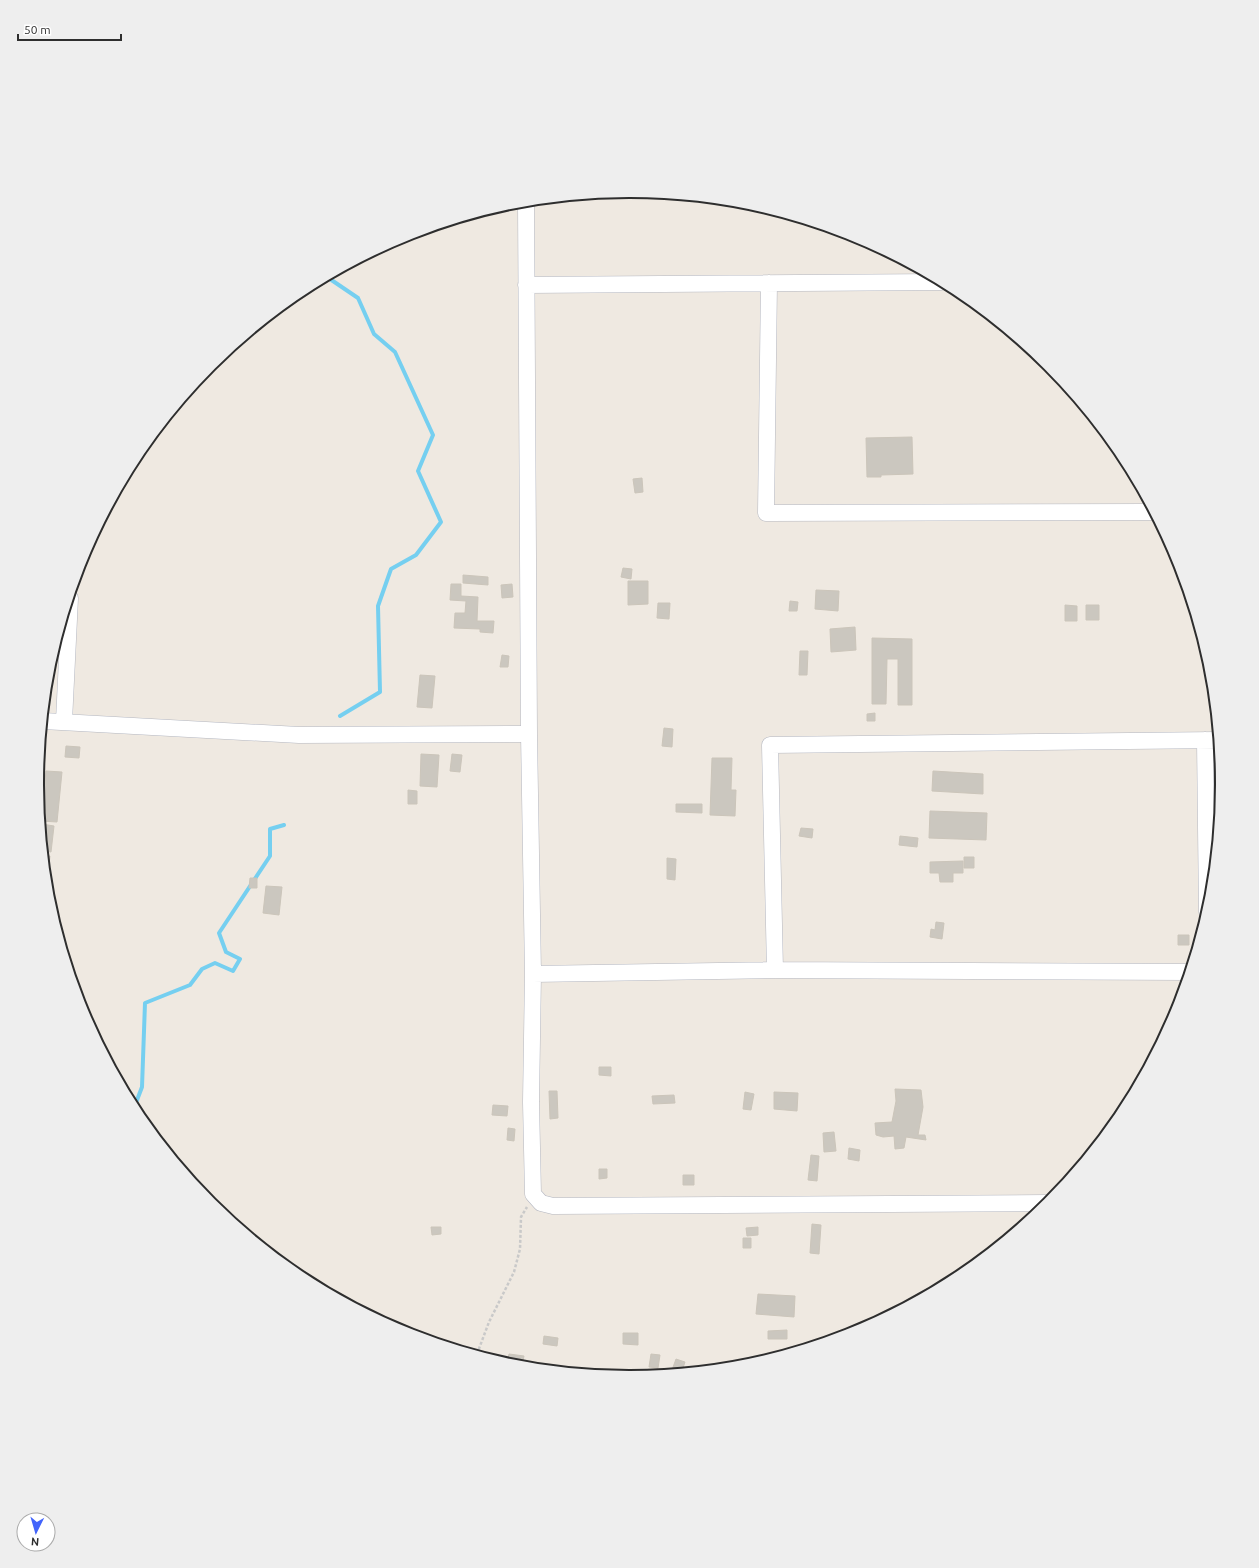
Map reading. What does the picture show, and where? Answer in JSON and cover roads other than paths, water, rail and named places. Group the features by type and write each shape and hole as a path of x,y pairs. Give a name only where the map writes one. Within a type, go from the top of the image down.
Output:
{"street":[{"path":"526,208 529,734 533,974 531,1102 533,1194 541,1203 552,1206 1039,1203"},
{"path":"526,285 930,282"},
{"path":"769,283 766,513 1148,512"},
{"path":"64,721 69,615"},
{"path":"48,721 299,735 529,734"},
{"path":"775,970 770,745 1211,740 1208,873"},
{"path":"533,974 775,970 1184,972"}],"waterway":[{"path":"332,280 358,298 374,334 395,352 433,435 418,471 441,522 416,555 391,569 378,606 380,692 340,716"},
{"path":"137,1100 142,1087 145,1003 190,985 202,969 215,963 233,971 240,959 226,952 219,933 270,856 270,829 284,825"}]}
